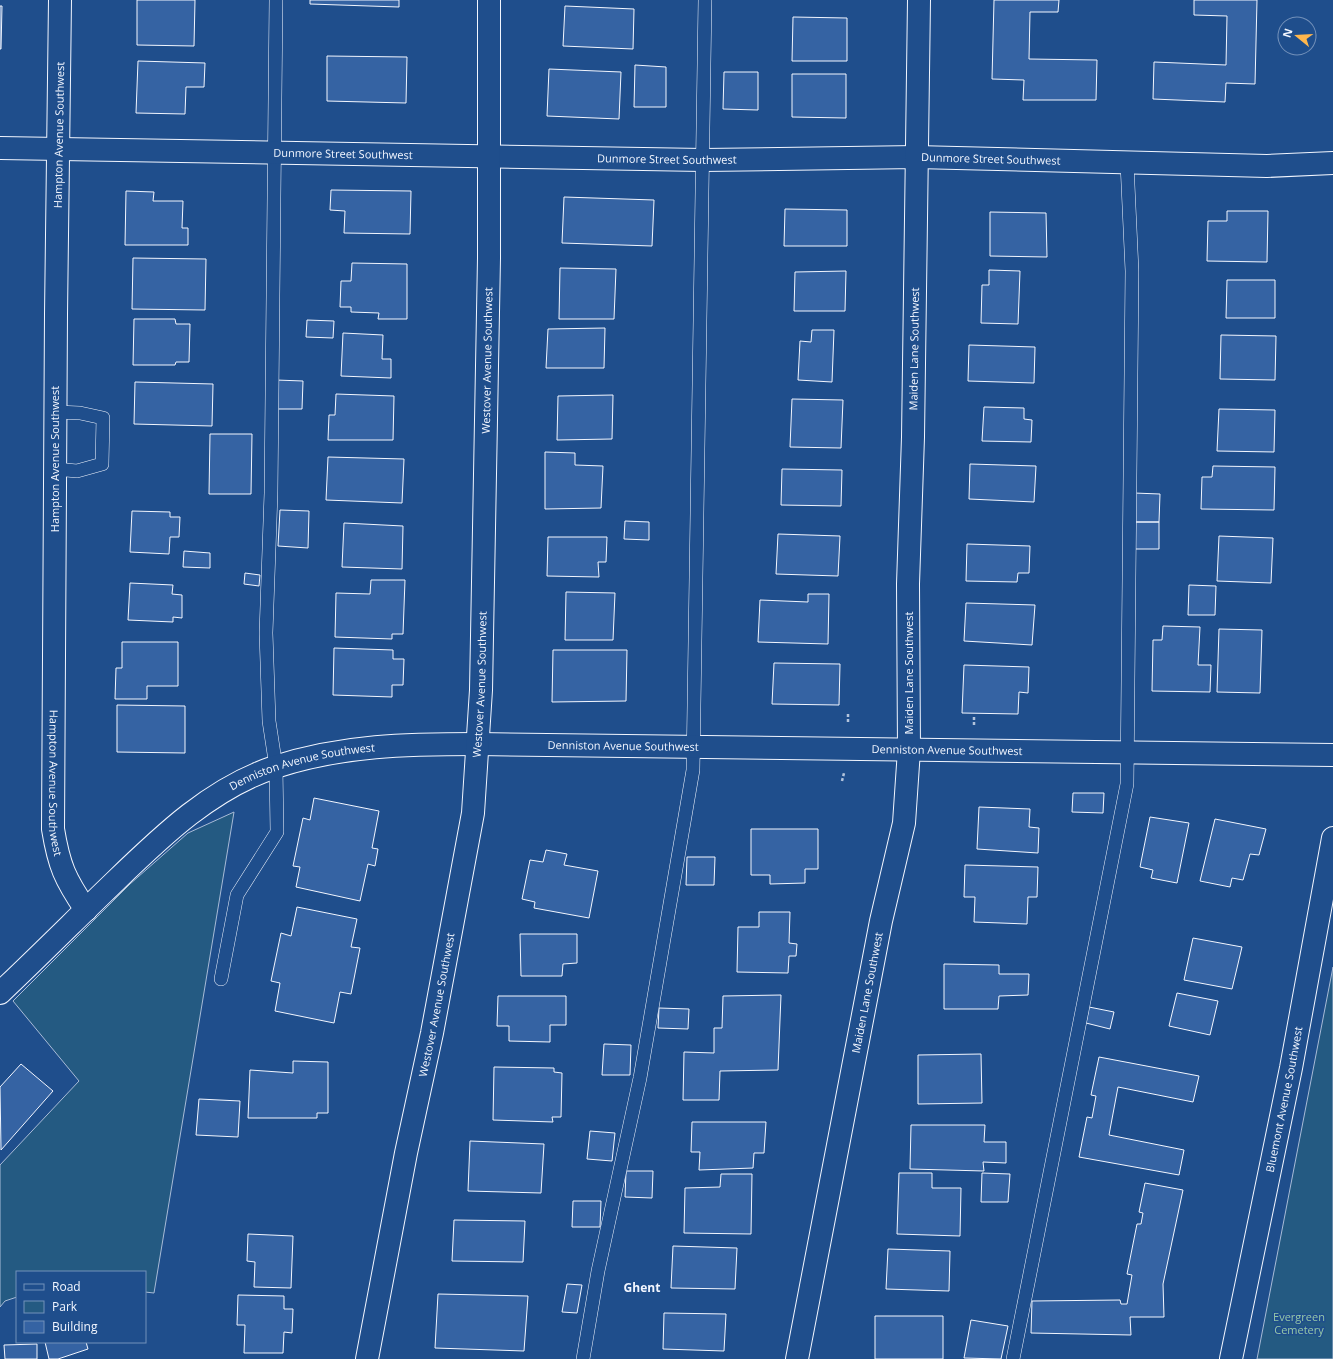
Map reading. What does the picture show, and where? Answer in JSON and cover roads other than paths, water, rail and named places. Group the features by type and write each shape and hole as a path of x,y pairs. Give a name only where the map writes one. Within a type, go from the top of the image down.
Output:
{"street":[{"name":"Hampton Avenue Southwest","path":"60,0 53,829 58,858 69,886 86,910"},
{"name":"Westover Avenue Southwest","path":"367,1359 406,1154 432,1033 471,821 478,744 481,690 489,258 489,0"},
{"name":"Maiden Lane Southwest","path":"797,1359 881,921 904,823 909,750 908,584 913,437 919,0"},
{"name":"Dunmore Street Southwest","path":"0,148 489,155 703,160 916,157 1266,166 1333,163"},
{"name":"Denniston Avenue Southwest","path":"0,993 165,832 206,801 251,777 276,767 339,751 390,745 478,744 1333,755"},
{"name":"Bluemont Avenue Southwest","path":"1231,1359 1291,1068 1333,838"}],"lane":[{"path":"221,979 237,895 277,832 276,767 269,721 266,633 271,494 276,0"},
{"path":"583,1359 598,1271 640,1078 693,770 695,746 705,0"},
{"path":"1013,1359 1127,784 1132,271 1127,163"},
{"path":"55,469 77,470 102,464 103,418 80,412 56,412"}],"district":[{"name":"Ghent","path":"642,1288"}],"park label":[{"name":"Evergreen Cemetery","path":"1299,1323"}]}
